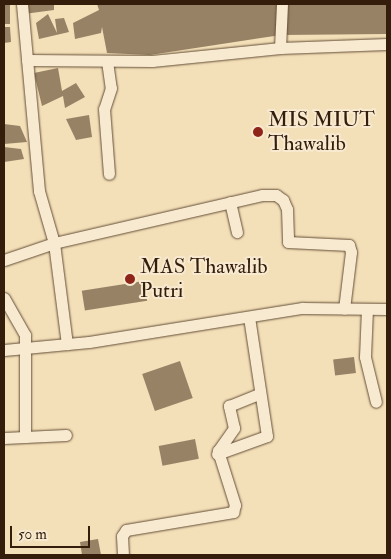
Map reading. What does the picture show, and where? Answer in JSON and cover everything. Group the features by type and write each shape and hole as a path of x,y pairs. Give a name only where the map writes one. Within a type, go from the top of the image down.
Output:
{"street":[{"path":"22,4 39,191 54,243 67,344"},
{"path":"280,48 282,4"},
{"path":"28,60 152,61 280,48 387,44"},
{"path":"107,61 111,88 104,109 105,138 110,174"},
{"path":"4,260 54,243 230,202 276,195 284,200 287,209 288,242 349,244 351,252 344,309"},
{"path":"230,202 238,232"},
{"path":"4,298 25,330 25,437"},
{"path":"4,350 67,344 302,308 387,309"},
{"path":"367,309 365,357 376,402"},
{"path":"217,454 267,436 259,394 249,317"},
{"path":"217,454 234,428 229,406 259,394"},
{"path":"4,438 66,434"},
{"path":"123,555 122,536 126,530 233,512 235,505 217,454"}],"building":[{"path":"4,4 10,4 10,24 4,24"},
{"path":"27,4 54,4 54,10 24,14"},
{"path":"97,4 387,4 387,34 281,35 150,55 107,53 102,27 101,33 75,39 73,23 99,10"},
{"path":"48,14 57,33 55,19 64,18 69,32 39,39 36,23"},
{"path":"4,27 10,27 11,42 4,43"},
{"path":"58,68 62,91 76,83 85,97 65,108 63,96 42,106 34,73"},
{"path":"89,115 92,137 76,140 66,119"},
{"path":"4,124 20,126 27,142 4,144"},
{"path":"4,147 21,149 24,159 4,162"},
{"path":"144,281 147,301 85,311 82,291"},
{"path":"354,357 356,373 335,375 333,360"},
{"path":"180,361 193,398 155,411 142,374"},
{"path":"195,439 199,459 162,466 159,446"},
{"path":"98,539 101,555 82,555 80,542"}],"place":[{"name":"MIS MIUT Thawalib","path":"258,132"},
{"name":"MAS Thawalib Putri","path":"130,279"}]}
